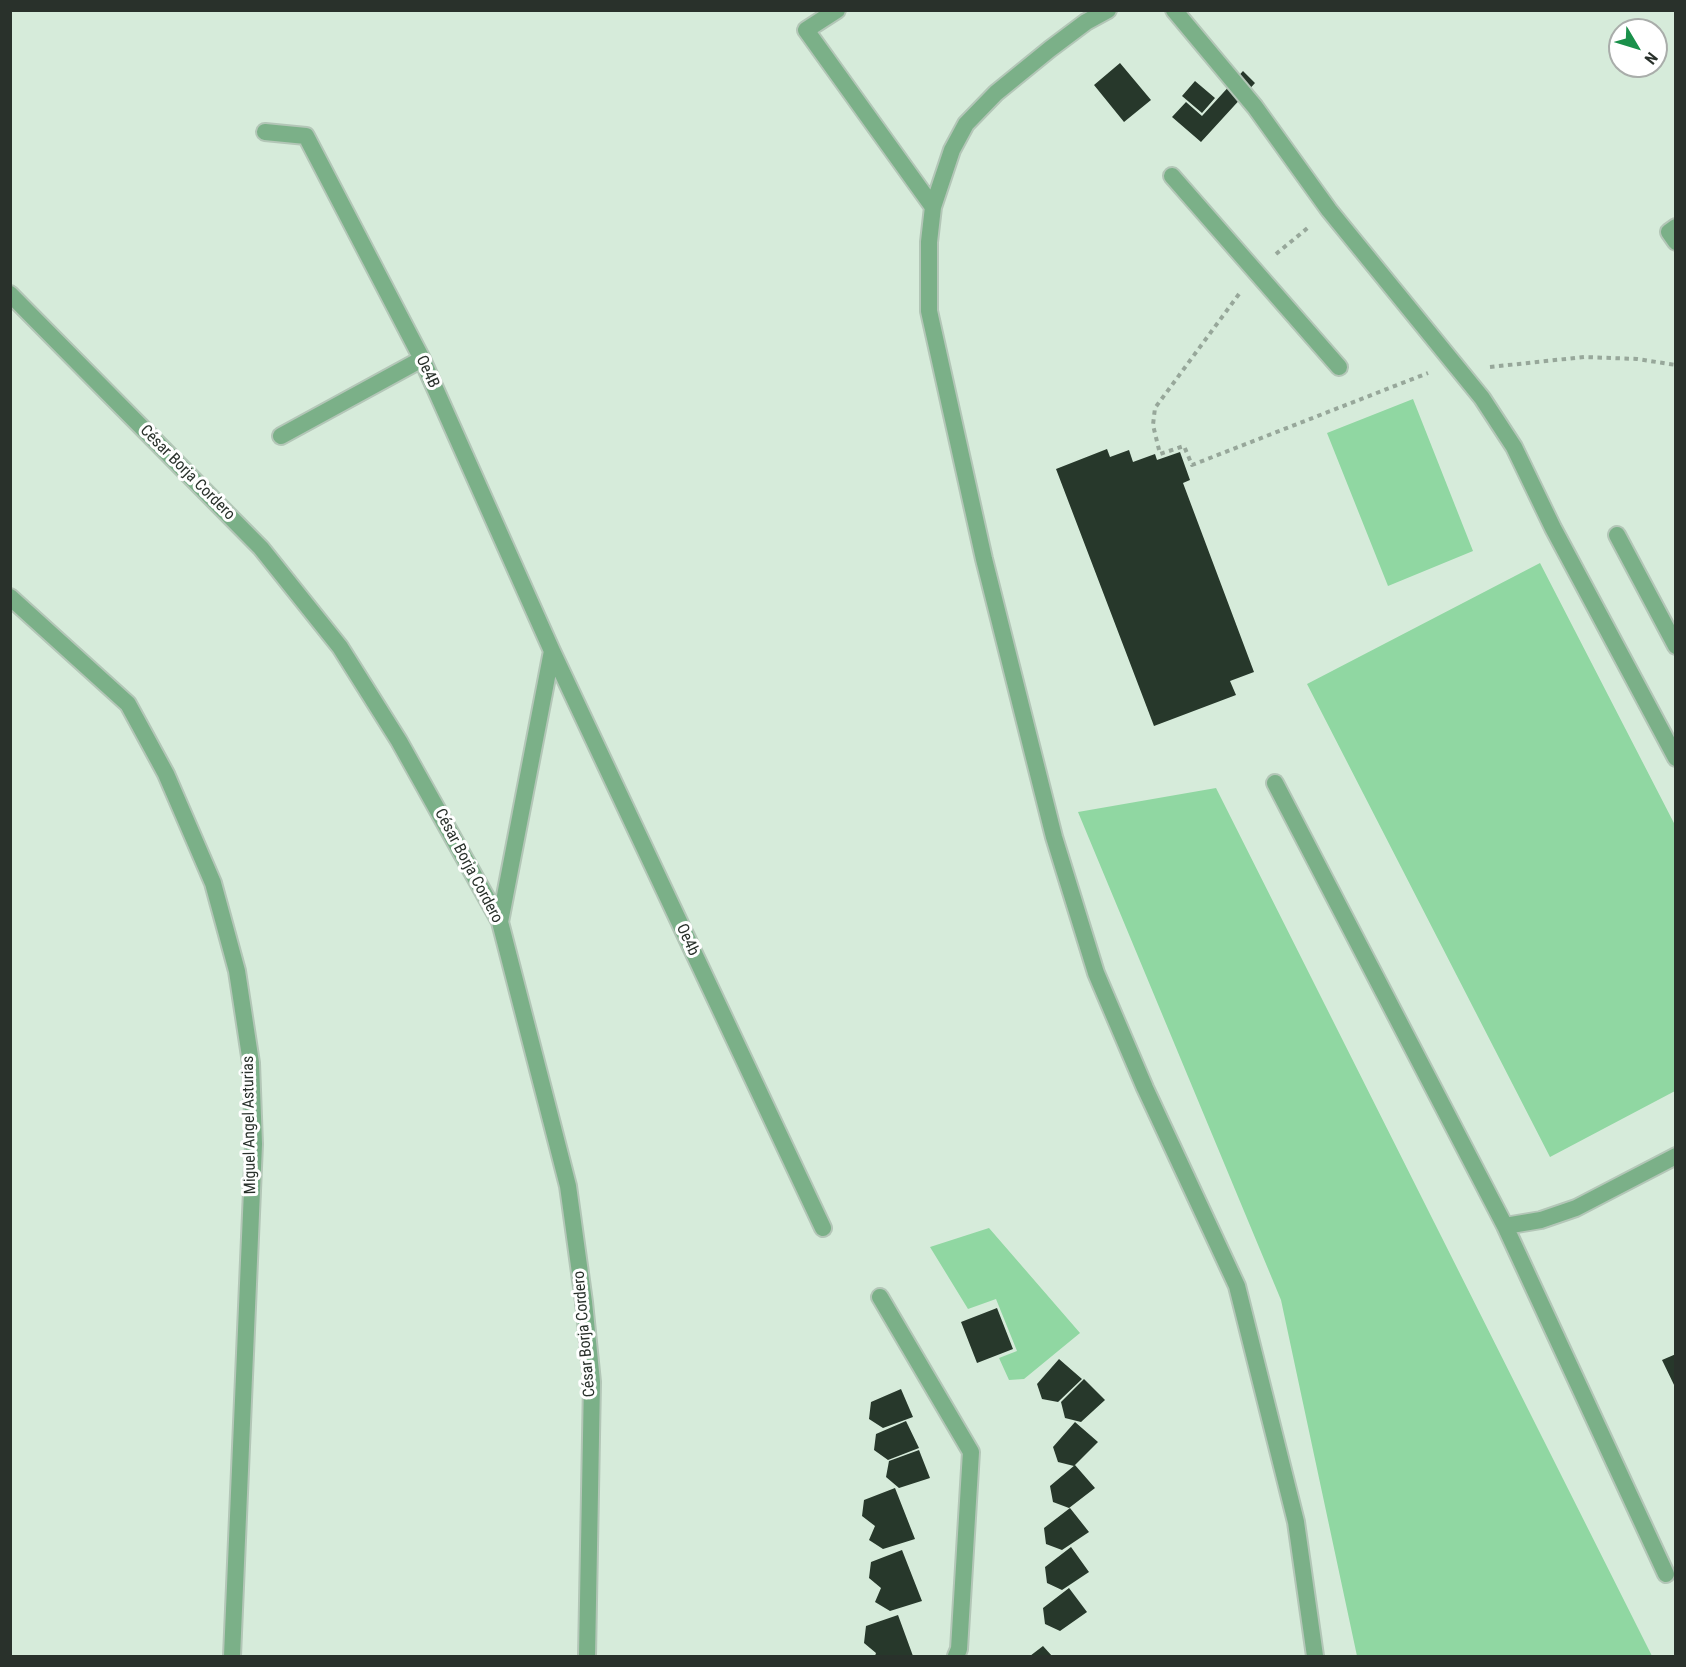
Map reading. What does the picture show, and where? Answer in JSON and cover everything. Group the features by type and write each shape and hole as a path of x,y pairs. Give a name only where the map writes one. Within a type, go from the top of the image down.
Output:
{"street":[{"path":"837,10 806,30 933,207"},
{"path":"1108,10 1086,22 1050,49 996,93 966,124 952,150 933,207 929,242 929,311 984,559 1054,837 1096,973 1145,1088 1237,1286 1296,1522 1315,1656"},
{"path":"1174,10 1255,107 1329,210 1482,398 1514,447 1552,528 1676,758"},
{"name":"Oe4B","path":"265,132 306,136 422,359 552,651"},
{"path":"1172,176 1339,367"},
{"path":"1676,227 1669,232 1676,242"},
{"name":"César Borja Cordero","path":"10,294 261,548 340,647 399,741 500,922 568,1186 584,1302 592,1382 587,1656"},
{"path":"281,436 422,359"},
{"path":"1617,535 1676,646"},
{"name":"Miguel Angel Asturias","path":"10,597 128,704 166,774 213,883 237,971 251,1063 254,1144 232,1656"},
{"path":"500,922 552,651"},
{"name":"Oe4b","path":"552,651 823,1228"},
{"path":"1275,783 1505,1226 1666,1574"},
{"path":"1505,1226 1541,1220 1576,1208 1676,1156"},
{"path":"880,1297 971,1452 959,1649 956,1656"}],"green space":[{"path":"1413,399 1473,551 1388,586 1327,433"},
{"path":"1540,563 1676,827 1675,1091 1550,1157 1307,684"},
{"path":"1216,788 1652,1656 1357,1656 1281,1300 1078,812"},
{"path":"989,1228 1080,1333 1024,1379 1009,1380 999,1358 1017,1351 996,1299 968,1309 930,1247"}],"building":[{"path":"1120,63 1151,100 1124,122 1094,85"},
{"path":"1243,71 1255,83 1201,142 1172,117 1186,102 1202,116"},
{"path":"1195,81 1215,98 1202,113 1182,96"},
{"path":"1107,449 1110,457 1129,450 1133,462 1155,454 1157,460 1180,452 1190,480 1183,483 1254,672 1230,681 1236,695 1154,726 1056,469"},
{"path":"997,1308 1013,1349 977,1363 961,1322"},
{"path":"1676,1354 1676,1389 1662,1360"},
{"path":"1059,1359 1082,1379 1058,1402 1042,1399 1037,1384"},
{"path":"1084,1379 1105,1400 1081,1422 1065,1418 1061,1402"},
{"path":"901,1389 913,1417 883,1428 869,1419 871,1402"},
{"path":"906,1421 919,1448 888,1460 874,1450 876,1434"},
{"path":"1075,1422 1098,1442 1074,1466 1058,1462 1053,1447"},
{"path":"919,1450 930,1478 899,1488 886,1477 889,1461"},
{"path":"1075,1465 1095,1488 1069,1508 1053,1502 1050,1486"},
{"path":"895,1488 915,1539 883,1549 869,1540 875,1526 862,1516 864,1500"},
{"path":"1070,1508 1089,1532 1062,1550 1046,1544 1044,1528"},
{"path":"1071,1547 1089,1572 1062,1590 1047,1583 1045,1567"},
{"path":"902,1550 922,1601 890,1611 875,1602 881,1588 869,1578 871,1562"},
{"path":"1069,1588 1087,1612 1060,1631 1045,1624 1043,1608"},
{"path":"898,1615 913,1656 875,1656 876,1653 864,1643 866,1626"},
{"path":"1043,1646 1052,1656 1030,1656"}]}
